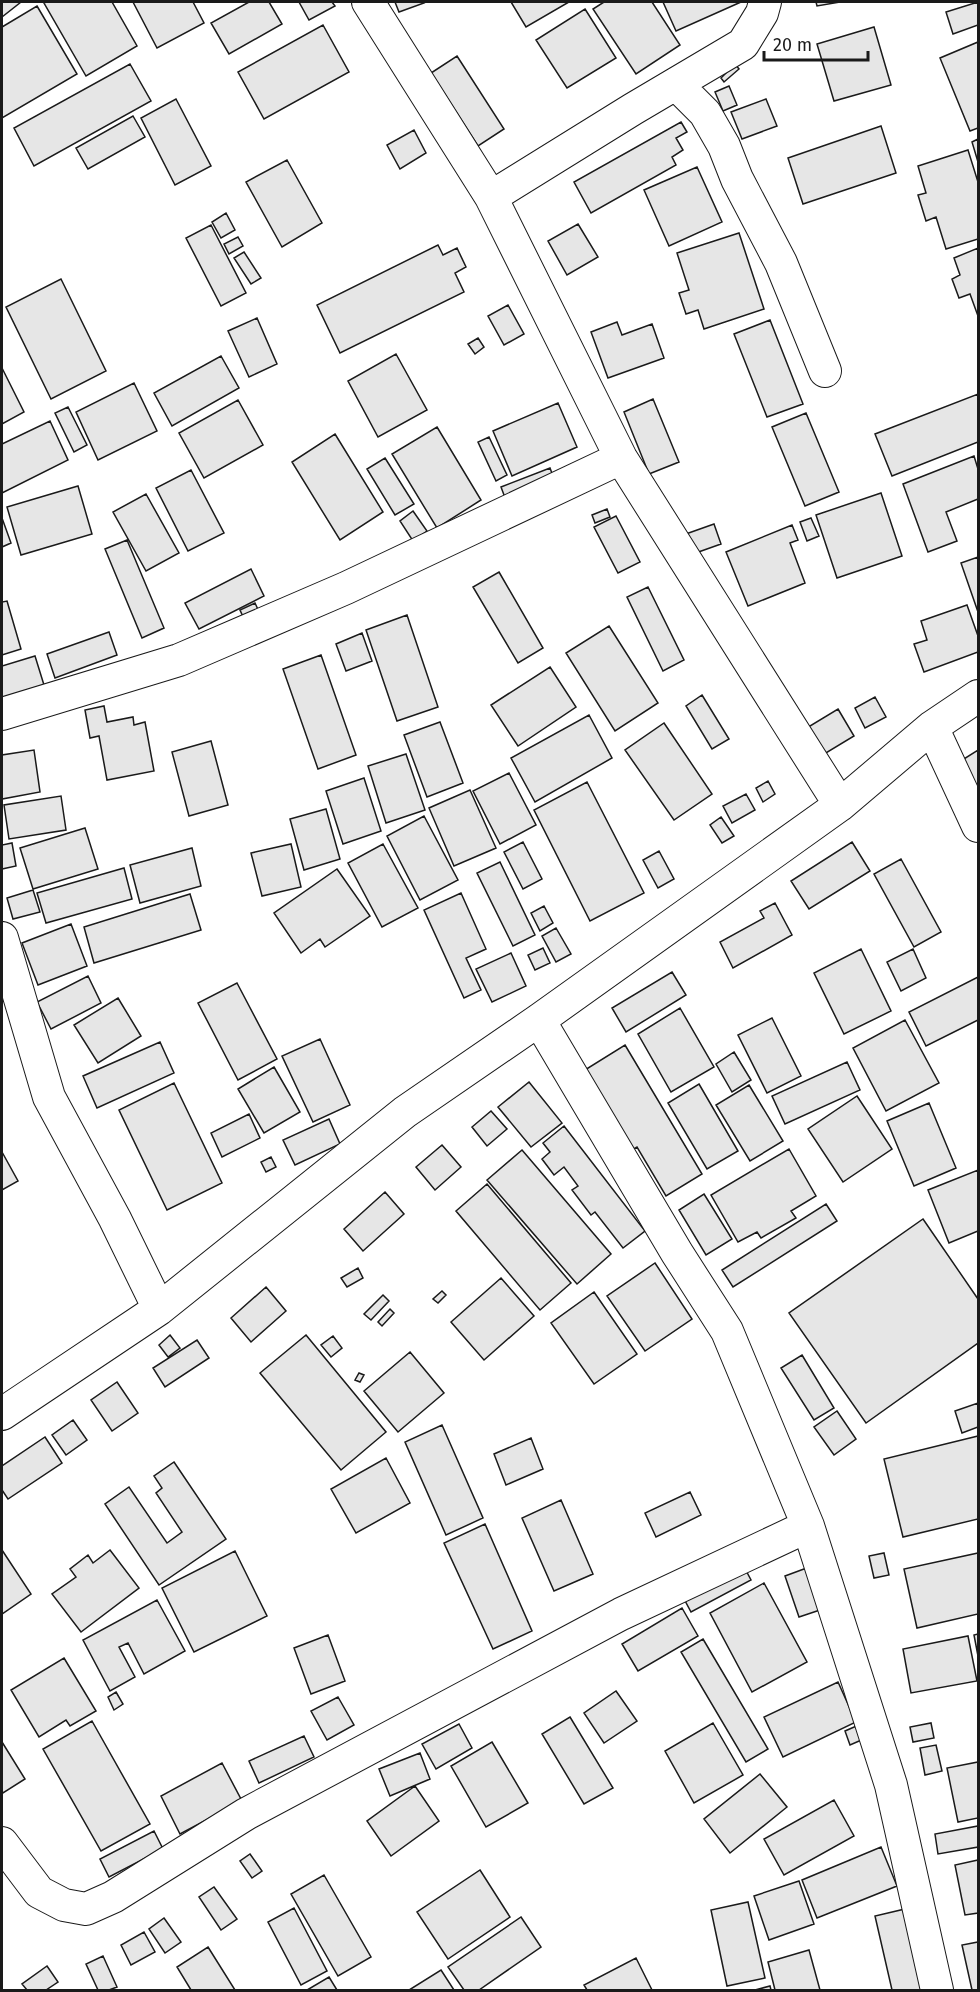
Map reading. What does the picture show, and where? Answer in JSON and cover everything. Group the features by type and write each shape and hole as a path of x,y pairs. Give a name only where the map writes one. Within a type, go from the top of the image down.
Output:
{"street":[{"path":"368,2 491,197 621,458 840,805"},
{"path":"491,197 633,108 743,44 762,13 765,2"},
{"path":"676,84 705,113 724,146 738,179 782,263 825,371"},
{"path":"2,714 178,660 346,588 621,458"},
{"path":"2,1414 159,1309 405,1112 539,1020 840,805 932,728 978,696"},
{"path":"932,728 978,826"},
{"path":"2,938 49,1097 115,1220 159,1309"},
{"path":"539,1020 677,1253 727,1331 808,1526 891,1785 937,1990"},
{"path":"2,1843 39,1892 64,1905 86,1909 113,1897 246,1814 611,1620 808,1526"}],"building":[{"path":"2,2 21,2 2,17"},
{"path":"112,2 137,46 86,76 44,3"},
{"path":"133,2 193,2 204,23 157,48"},
{"path":"249,2 269,2 282,24 229,54 211,23"},
{"path":"299,2 332,2 335,6 309,20"},
{"path":"395,2 423,2 424,3 399,12"},
{"path":"511,2 569,2 526,27"},
{"path":"604,2 652,2 680,45 636,74 593,9"},
{"path":"663,2 741,2 676,31"},
{"path":"816,2 840,2 817,6"},
{"path":"978,2 978,25 953,34 946,12"},
{"path":"37,6 77,74 2,118 2,27"},
{"path":"585,9 616,58 567,88 536,40"},
{"path":"323,25 349,72 264,119 238,72"},
{"path":"874,27 891,85 834,101 817,44"},
{"path":"978,42 978,128 970,131 940,58"},
{"path":"457,56 504,129 478,146 431,73"},
{"path":"130,64 151,101 34,166 14,128"},
{"path":"735,64 739,69 724,82 721,78"},
{"path":"729,86 737,105 723,111 715,92"},
{"path":"176,99 211,166 175,185 141,118"},
{"path":"766,99 777,126 742,139 731,112"},
{"path":"133,116 145,137 88,169 76,148"},
{"path":"681,122 687,132 676,138 683,150 672,157 676,165 591,213 574,182"},
{"path":"881,126 896,173 803,204 788,158"},
{"path":"414,130 426,153 400,169 387,145"},
{"path":"978,139 978,162 972,142"},
{"path":"968,150 978,182 978,239 946,249 936,217 926,221 918,195 926,193 918,166"},
{"path":"287,160 322,223 282,247 246,182"},
{"path":"697,167 722,222 669,246 644,190"},
{"path":"226,213 235,230 221,238 212,222"},
{"path":"578,224 598,257 567,275 548,241"},
{"path":"211,225 246,293 221,306 186,238"},
{"path":"739,233 764,309 704,329 698,310 686,314 679,293 689,290 677,253"},
{"path":"238,237 243,246 229,254 224,244"},
{"path":"438,245 443,255 457,248 466,267 455,273 464,292 340,353 317,305"},
{"path":"978,248 978,316 970,294 959,298 952,279 960,275 954,258"},
{"path":"244,252 261,278 251,284 234,258"},
{"path":"61,279 106,371 51,399 6,307"},
{"path":"508,305 524,334 504,345 488,316"},
{"path":"257,318 277,364 249,377 228,331"},
{"path":"770,320 803,404 767,417 734,334"},
{"path":"617,322 622,335 652,324 664,358 608,378 591,332"},
{"path":"478,338 484,347 475,354 468,344"},
{"path":"396,354 427,410 378,437 348,381"},
{"path":"221,356 239,388 172,426 154,393"},
{"path":"2,368 24,412 2,424"},
{"path":"134,383 157,431 98,460 76,412"},
{"path":"978,394 978,442 892,476 875,434"},
{"path":"653,399 679,462 649,474 624,412"},
{"path":"238,400 263,445 204,478 179,433"},
{"path":"558,403 577,447 512,476 493,431"},
{"path":"68,407 87,445 74,452 55,413"},
{"path":"806,413 839,492 805,506 772,427"},
{"path":"50,421 68,460 2,493 2,444"},
{"path":"437,427 481,500 437,528 392,454"},
{"path":"335,434 383,512 340,540 292,462"},
{"path":"489,437 507,475 496,481 478,442"},
{"path":"974,456 978,469 978,499 946,512 957,541 928,552 903,484"},
{"path":"385,458 414,504 395,515 367,469"},
{"path":"550,468 556,484 507,503 501,487"},
{"path":"191,470 224,533 188,551 156,488"},
{"path":"78,486 92,534 21,555 7,507"},
{"path":"881,493 902,556 837,578 816,515"},
{"path":"146,494 179,553 146,571 113,512"},
{"path":"607,509 610,517 595,523 592,515"},
{"path":"413,511 427,531 413,541 400,521"},
{"path":"616,516 640,562 618,573 594,527"},
{"path":"2,518 11,543 2,547"},
{"path":"811,518 819,536 807,541 800,522"},
{"path":"714,524 721,544 690,555 683,535"},
{"path":"792,525 798,540 790,543 805,583 748,606 726,552"},
{"path":"127,540 164,628 142,638 105,549"},
{"path":"978,557 978,612 961,563"},
{"path":"251,569 264,596 199,629 185,603"},
{"path":"499,572 543,648 518,663 473,587"},
{"path":"648,587 684,660 663,671 627,597"},
{"path":"7,601 21,649 2,655 2,602"},
{"path":"255,603 260,614 245,621 240,610"},
{"path":"967,605 978,636 978,652 924,672 914,644 927,640 921,621"},
{"path":"407,615 438,707 397,721 366,630"},
{"path":"609,626 658,703 615,731 566,653"},
{"path":"109,632 117,655 55,678 47,654"},
{"path":"362,633 372,661 346,671 336,644"},
{"path":"321,655 356,755 318,769 283,669"},
{"path":"35,656 44,685 2,698 2,666"},
{"path":"550,667 576,707 518,746 491,705"},
{"path":"702,695 729,739 712,749 686,706"},
{"path":"875,697 886,717 865,728 855,708"},
{"path":"104,706 107,722 133,717 134,725 145,722 154,771 107,780 99,736 90,738 85,710"},
{"path":"838,709 854,736 816,759 800,732"},
{"path":"589,715 612,758 535,802 511,758"},
{"path":"440,722 463,783 427,797 404,735"},
{"path":"664,723 712,794 674,820 625,750"},
{"path":"211,741 228,805 189,816 172,752"},
{"path":"34,750 40,792 2,799 2,755"},
{"path":"978,750 978,789 976,790 959,762"},
{"path":"406,754 425,810 386,823 368,766"},
{"path":"509,773 536,825 500,844 473,791"},
{"path":"364,778 381,831 343,844 326,791"},
{"path":"768,781 775,794 763,802 756,788"},
{"path":"587,782 644,893 590,921 534,810"},
{"path":"470,790 496,848 454,866 429,808"},
{"path":"746,794 755,810 732,823 723,806"},
{"path":"61,796 66,830 9,839 4,805"},
{"path":"326,809 340,859 304,870 290,819"},
{"path":"424,816 458,880 420,900 387,836"},
{"path":"721,817 734,836 722,843 710,825"},
{"path":"85,828 98,869 33,889 20,848"},
{"path":"523,842 542,879 523,889 504,852"},
{"path":"852,842 870,871 809,909 791,881"},
{"path":"12,843 16,866 2,869 2,845"},
{"path":"291,844 301,887 262,896 251,853"},
{"path":"383,844 418,908 382,927 348,863"},
{"path":"192,848 201,886 140,903 130,865"},
{"path":"659,851 674,879 658,888 643,860"},
{"path":"901,859 941,932 914,947 874,874"},
{"path":"500,862 535,935 513,946 477,873"},
{"path":"124,868 132,899 46,923 37,893"},
{"path":"337,869 370,916 325,947 320,939 301,953 274,913"},
{"path":"33,890 40,912 13,919 7,898"},
{"path":"461,893 486,949 466,958 481,990 464,998 424,910"},
{"path":"190,894 201,930 94,963 84,927"},
{"path":"775,903 792,935 733,968 720,942 764,918 760,911"},
{"path":"544,906 553,923 540,931 531,913"},
{"path":"71,924 87,966 38,985 22,943"},
{"path":"556,928 571,954 556,962 542,936"},
{"path":"543,948 550,963 535,970 528,955"},
{"path":"861,949 891,1011 844,1034 814,973"},
{"path":"913,949 926,978 901,991 887,962"},
{"path":"511,953 526,986 492,1002 476,969"},
{"path":"672,972 686,995 626,1032 612,1008"},
{"path":"88,976 101,1003 51,1029 37,1002"},
{"path":"978,977 978,1020 926,1046 909,1012"},
{"path":"237,983 277,1059 238,1080 198,1003"},
{"path":"118,998 141,1036 98,1063 74,1025"},
{"path":"680,1008 714,1067 671,1092 638,1034"},
{"path":"772,1018 801,1076 767,1093 738,1035"},
{"path":"905,1020 939,1083 886,1111 853,1048"},
{"path":"320,1039 350,1105 313,1122 282,1056"},
{"path":"160,1042 174,1073 97,1108 83,1076"},
{"path":"625,1045 702,1174 666,1196 637,1147 627,1153 580,1073"},
{"path":"734,1052 751,1080 732,1092 716,1064"},
{"path":"847,1062 860,1090 785,1124 772,1096"},
{"path":"274,1067 300,1112 264,1133 238,1089"},
{"path":"529,1082 562,1123 531,1147 498,1107"},
{"path":"174,1083 222,1183 167,1210 119,1110"},
{"path":"699,1084 738,1151 707,1169 668,1103"},
{"path":"749,1085 783,1141 750,1161 716,1105"},
{"path":"857,1096 892,1149 843,1182 808,1129"},
{"path":"929,1103 956,1168 914,1186 887,1121"},
{"path":"491,1111 507,1129 487,1146 472,1127"},
{"path":"249,1114 260,1138 222,1157 211,1133"},
{"path":"329,1119 340,1144 295,1165 283,1140"},
{"path":"564,1126 645,1231 623,1248 595,1212 591,1215 572,1190 578,1186 564,1167 554,1175 542,1159 550,1152 543,1143"},
{"path":"442,1145 461,1167 435,1190 416,1167"},
{"path":"789,1149 816,1196 791,1211 796,1218 761,1238 757,1232 738,1242 711,1195"},
{"path":"522,1150 611,1254 577,1284 487,1180"},
{"path":"2,1152 18,1181 2,1190"},
{"path":"271,1157 276,1167 266,1172 261,1162"},
{"path":"978,1170 978,1231 949,1243 928,1190"},
{"path":"487,1184 571,1283 540,1310 456,1211"},
{"path":"385,1192 404,1214 363,1251 344,1229"},
{"path":"704,1194 732,1239 706,1255 679,1210"},
{"path":"826,1204 837,1221 733,1287 722,1270"},
{"path":"923,1219 978,1299 978,1343 866,1423 789,1313"},
{"path":"655,1263 692,1319 645,1351 607,1296"},
{"path":"358,1268 363,1278 347,1287 341,1278"},
{"path":"501,1278 534,1316 484,1360 451,1322"},
{"path":"266,1287 286,1311 251,1342 231,1318"},
{"path":"442,1291 446,1295 438,1303 433,1299"},
{"path":"594,1292 637,1354 594,1384 551,1323"},
{"path":"383,1295 389,1301 371,1320 364,1314"},
{"path":"390,1309 394,1313 382,1326 378,1322"},
{"path":"170,1335 180,1348 168,1357 159,1345"},
{"path":"306,1335 386,1432 341,1470 260,1373"},
{"path":"333,1336 342,1348 331,1357 321,1345"},
{"path":"197,1340 209,1358 165,1387 153,1368"},
{"path":"410,1352 444,1393 398,1432 364,1391"},
{"path":"802,1355 834,1408 814,1420 781,1368"},
{"path":"359,1373 364,1375 360,1382 355,1380"},
{"path":"117,1382 138,1413 112,1431 91,1400"},
{"path":"978,1403 978,1427 962,1433 955,1411"},
{"path":"837,1411 856,1439 834,1455 814,1427"},
{"path":"73,1420 87,1440 66,1455 52,1435"},
{"path":"442,1425 483,1518 446,1535 405,1442"},
{"path":"978,1436 978,1519 903,1537 884,1459"},
{"path":"45,1437 62,1463 8,1499 2,1490 2,1466"},
{"path":"531,1438 543,1469 506,1485 494,1454"},
{"path":"386,1458 410,1503 356,1533 331,1489"},
{"path":"174,1462 226,1539 159,1585 105,1504 129,1487 167,1543 182,1532 156,1493 162,1488 154,1476"},
{"path":"690,1492 701,1515 656,1537 645,1513"},
{"path":"561,1500 593,1574 554,1591 522,1518"},
{"path":"485,1524 532,1631 493,1649 444,1543"},
{"path":"2,1550 31,1594 2,1614"},
{"path":"110,1550 139,1588 81,1632 52,1594 76,1577 70,1569 88,1555 93,1563"},
{"path":"235,1551 267,1616 194,1652 162,1588"},
{"path":"884,1553 889,1575 874,1578 869,1556"},
{"path":"978,1553 978,1614 917,1628 904,1569"},
{"path":"742,1563 751,1580 691,1612 682,1595"},
{"path":"812,1566 826,1608 799,1617 785,1576"},
{"path":"764,1583 807,1662 752,1692 710,1613"},
{"path":"157,1600 185,1651 144,1674 128,1643 119,1647 135,1677 110,1691 83,1640"},
{"path":"682,1608 698,1636 638,1671 622,1644"},
{"path":"978,1634 978,1656 974,1635"},
{"path":"328,1635 345,1681 311,1694 294,1648"},
{"path":"968,1636 977,1681 911,1693 903,1649"},
{"path":"703,1639 768,1749 746,1762 681,1652"},
{"path":"64,1658 96,1711 70,1726 66,1720 39,1737 11,1690"},
{"path":"838,1682 856,1722 783,1757 764,1717"},
{"path":"616,1691 637,1721 604,1743 584,1713"},
{"path":"116,1692 123,1704 114,1710 108,1697"},
{"path":"338,1697 354,1725 327,1740 311,1711"},
{"path":"570,1717 613,1788 584,1804 542,1734"},
{"path":"92,1721 150,1824 101,1851 43,1749"},
{"path":"713,1723 743,1775 694,1803 665,1751"},
{"path":"931,1723 934,1738 913,1742 910,1727"},
{"path":"459,1724 472,1748 436,1769 422,1744"},
{"path":"861,1724 866,1738 850,1745 845,1731"},
{"path":"304,1736 314,1757 259,1783 249,1761"},
{"path":"2,1742 25,1779 3,1793 2,1791"},
{"path":"492,1742 528,1803 486,1827 451,1766"},
{"path":"936,1745 942,1771 925,1775 920,1748"},
{"path":"420,1753 430,1779 390,1796 379,1769"},
{"path":"978,1762 978,1818 958,1822 947,1768"},
{"path":"222,1763 242,1801 180,1834 161,1796"},
{"path":"760,1774 787,1807 730,1853 704,1819"},
{"path":"415,1786 439,1821 391,1856 367,1821"},
{"path":"834,1800 854,1836 784,1875 764,1839"},
{"path":"978,1826 978,1847 938,1854 935,1834"},
{"path":"154,1831 163,1849 109,1877 100,1859"},
{"path":"881,1847 897,1886 817,1918 802,1880"},
{"path":"250,1854 262,1871 252,1878 240,1861"},
{"path":"978,1860 978,1913 965,1915 955,1865"},
{"path":"480,1870 510,1917 448,1959 417,1912"},
{"path":"324,1875 371,1957 338,1976 291,1894"},
{"path":"799,1881 814,1924 769,1940 754,1896"},
{"path":"214,1887 237,1919 221,1930 199,1897"},
{"path":"748,1902 765,1978 727,1986 711,1910"},
{"path":"294,1908 327,1971 301,1985 268,1922"},
{"path":"905,1909 924,1990 892,1990 875,1916"},
{"path":"521,1917 541,1947 479,1990 464,1990 448,1967"},
{"path":"164,1918 181,1942 165,1953 149,1929"},
{"path":"144,1932 155,1952 131,1965 121,1945"},
{"path":"978,1942 978,1990 972,1990 962,1945"},
{"path":"208,1947 235,1990 191,1990 177,1967"},
{"path":"809,1950 820,1990 775,1990 768,1962"},
{"path":"103,1956 117,1987 109,1990 98,1990 86,1964"},
{"path":"636,1958 652,1990 587,1990 584,1985"},
{"path":"47,1966 58,1982 46,1990 27,1990 22,1984"},
{"path":"441,1970 454,1990 409,1990"},
{"path":"329,1977 337,1990 307,1990"},
{"path":"770,1986 771,1990 755,1990"}]}
